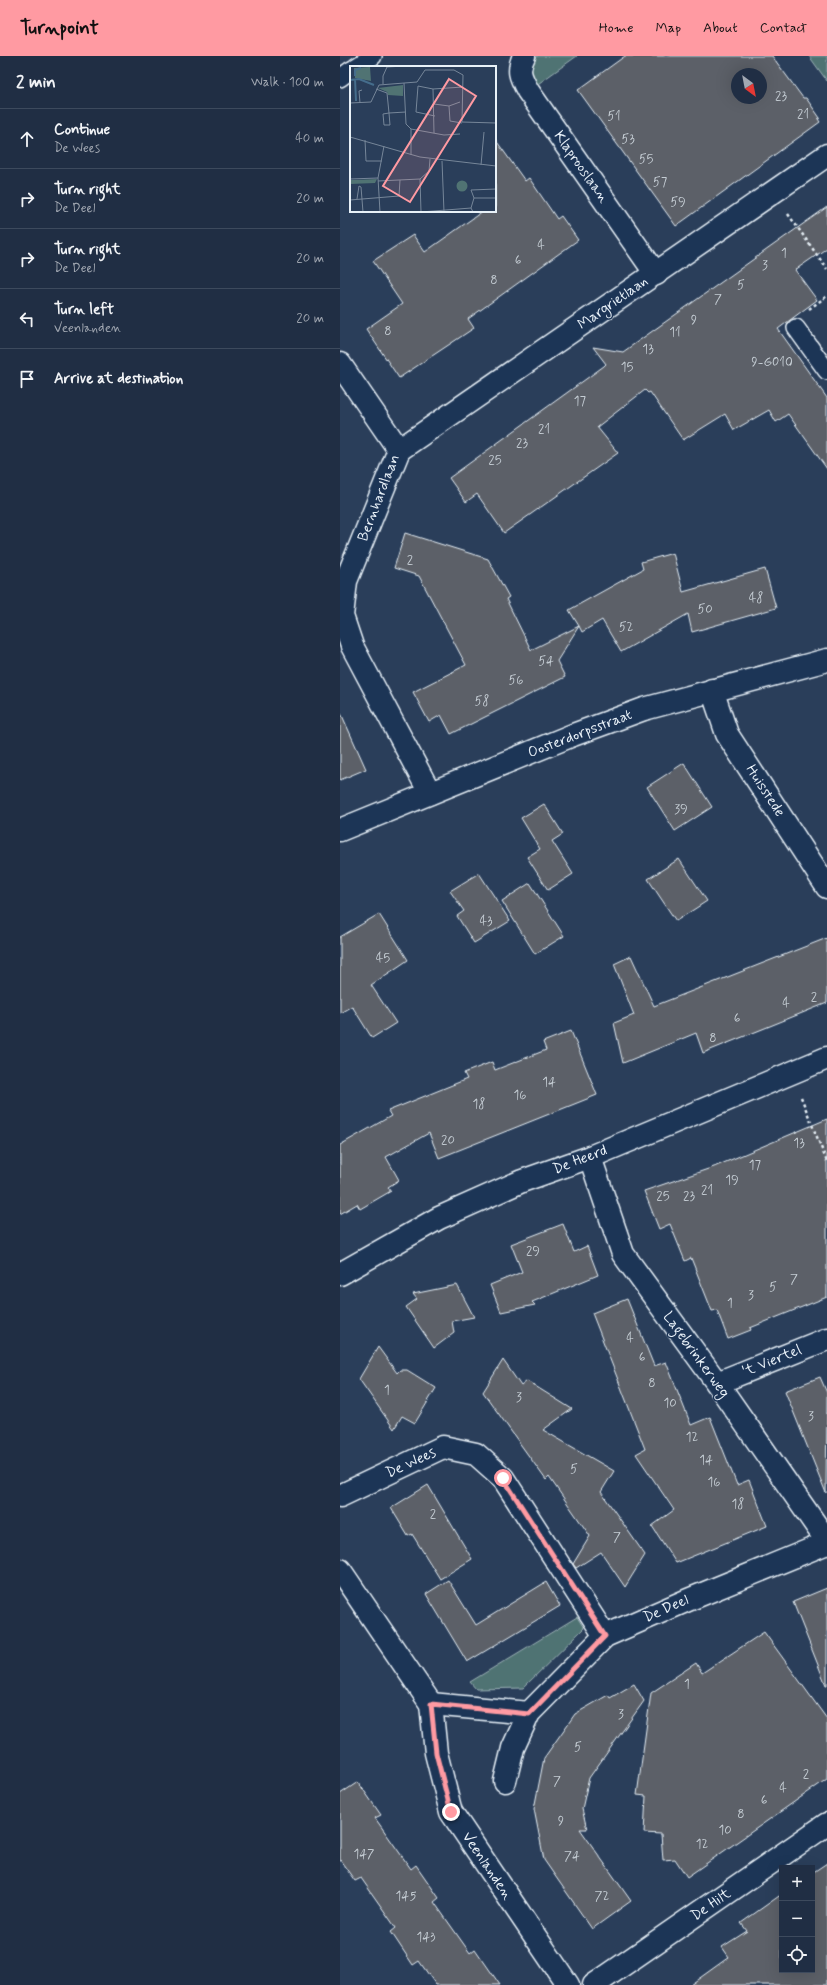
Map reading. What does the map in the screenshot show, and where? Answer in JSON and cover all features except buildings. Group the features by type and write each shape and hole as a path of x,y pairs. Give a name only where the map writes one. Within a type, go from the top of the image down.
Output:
{"street":[{"name":"Klaprooslaan","path":"524,56 519,68 522,80 528,91 656,274"},
{"name":"Margrietlaan","path":"399,450 827,155"},
{"name":"Bernhardlaan","path":"340,364 399,450 346,581 342,616 352,646 430,793"},
{"name":"Oosterdorpsstraat","path":"340,830 573,735 644,709 827,660"},
{"name":"Huisstede","path":"712,690 728,734 827,887"},
{"name":"De Heerd","path":"340,1274 439,1218 522,1182 590,1157 827,1058"},
{"name":"Lagebrinkerweg","path":"590,1157 623,1254 716,1383 827,1542"},
{"name":"'t Viertel","path":"716,1383 827,1339"},
{"name":"De Wees","path":"340,1496 443,1447 476,1454 503,1478 605,1636"},
{"name":"De Deel","path":"505,1781 513,1748 529,1714 605,1636 827,1542"},
{"name":"Veenlanden","path":"340,1570 431,1704 436,1753 451,1812 568,1985"},
{"path":"431,1704 529,1714"},
{"name":"De Hilt","path":"594,1985 827,1824"}],"lane":[{"path":"358,66 373,56"},
{"path":"340,78 350,71"},
{"path":"796,328 827,371"}],"path":[{"path":"773,192 827,269"},
{"path":"792,1073 827,1162"}],"green space":[{"path":"538,56 577,56 535,86 531,80 531,63"},
{"path":"809,56 827,56 827,81"},
{"path":"577,1617 584,1628 523,1688 476,1689 470,1682"}],"route":[{"path":"451,1812 436,1753 431,1704 529,1714 605,1636 503,1478"}]}
